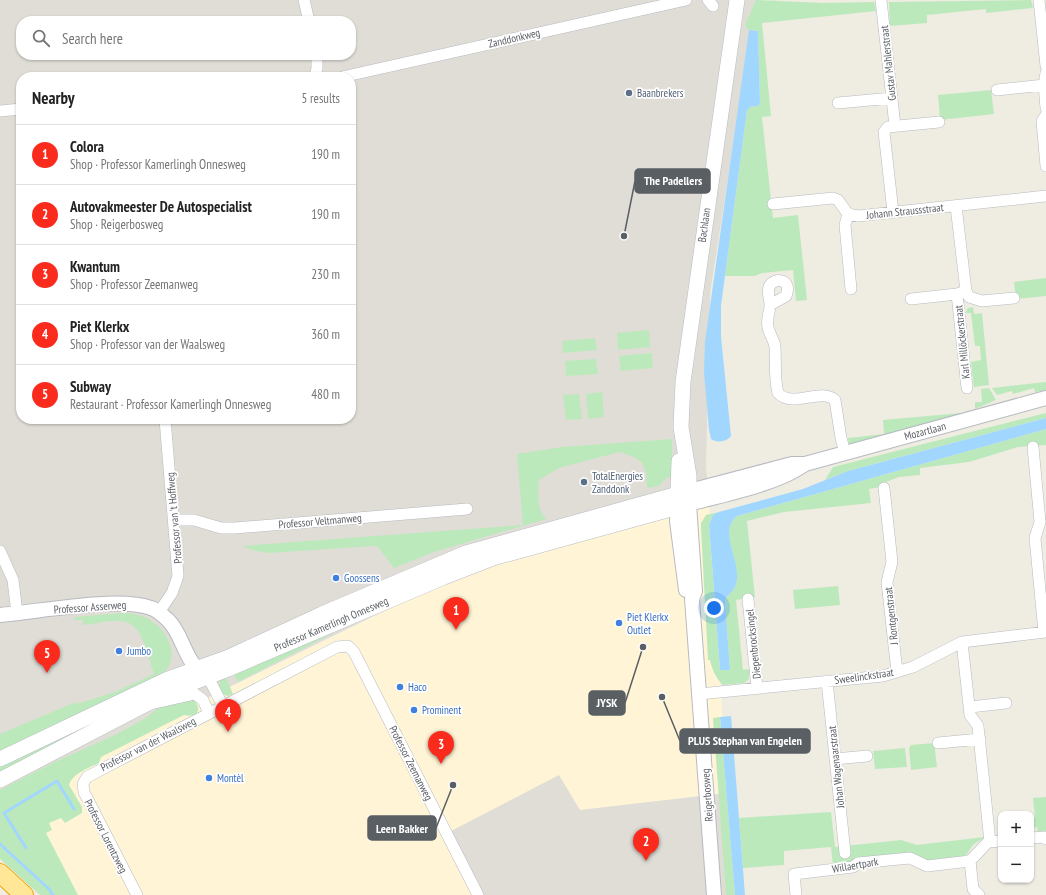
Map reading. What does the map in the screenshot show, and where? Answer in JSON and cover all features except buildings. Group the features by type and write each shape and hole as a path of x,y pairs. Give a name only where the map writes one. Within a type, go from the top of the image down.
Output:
{"highway":[{"path":"0,873 24,895"}],"main road":[{"name":"Bachlaan","path":"683,499 681,402 686,355 736,0"},
{"name":"Professor Kamerlingh Onnesweg","path":"0,780 147,705 194,676 229,657 322,614 466,553 683,499"},
{"name":"Professor Kamerlingh Onnesweg","path":"0,759 168,679 194,676 208,677 373,606 493,558 683,499"}],"street":[{"path":"304,0 308,16"},
{"name":"Zanddonkweg","path":"356,74 686,0"},
{"name":"Gustav Mahlerstraat","path":"881,0 892,98 891,126 884,132 893,212"},
{"path":"1039,0 1046,66"},
{"path":"317,60 317,72"},
{"path":"1046,73 1044,85 1046,108"},
{"path":"997,90 1044,85"},
{"path":"838,103 892,98"},
{"path":"0,111 16,109"},
{"path":"1046,115 1042,121 1046,166"},
{"path":"891,126 939,122"},
{"name":"Johann Straussstraat","path":"848,214 858,216 1046,196"},
{"path":"773,204 833,198 838,200 848,214 844,225 851,289"},
{"name":"Karl Millöckerstraat","path":"956,206 967,388"},
{"path":"911,299 961,293 982,301 1014,298"},
{"path":"770,305 767,322 775,346 776,386 778,393 782,398 790,399 826,396 835,400 840,438 845,453"},
{"name":"Mozartlaan","path":"683,499 792,464 805,464 1046,398"},
{"name":"Professor van 't Hoffweg","path":"159,612 172,593 178,576 165,424"},
{"path":"1033,447 1040,522 1035,538 1045,632"},
{"name":"J Rontgenstraat","path":"884,488 892,562 887,582 897,672"},
{"name":"Reigerbosweg","path":"683,499 695,591 692,599 714,895"},
{"name":"Professor Veltmanweg","path":"174,520 194,520 221,528 235,528 467,509"},
{"path":"0,551 13,580 17,613"},
{"name":"Diepenbrocksingel","path":"748,599 758,688"},
{"name":"Professor Asserweg","path":"0,615 104,604 127,604 151,608 159,612"},
{"path":"159,612 170,622 194,676"},
{"name":"Sweelinckstraat","path":"699,694 883,676 913,667 962,642 1045,632"},
{"path":"962,642 970,714 978,726 996,841 988,842 970,861 973,889 979,895"},
{"name":"Professor van der Waalsweg","path":"87,776 337,647 348,646 354,652"},
{"name":"Professor Zeemanweg","path":"354,652 478,895"},
{"path":"208,677 223,706"},
{"name":"Johan Wagenaarstraat","path":"827,681 844,853"},
{"name":"Professor van der Waalsweg","path":"147,705 195,694 203,700 209,713"},
{"path":"970,707 1006,703"},
{"path":"938,743 980,738"},
{"path":"835,759 868,756"},
{"name":"Professor Lorentzweg","path":"87,776 83,784 84,792 137,895"},
{"path":"1034,838 1044,837 1046,839"},
{"name":"Willaertpark","path":"796,895 794,874 853,867 858,863 910,858 927,866 970,861"}],"shaded area":[{"path":"0,0 756,0 710,293 706,465 709,505 454,576 0,800"},
{"path":"709,505 727,793 580,810 558,775 483,895 40,895 0,800 454,577"},
{"path":"559,775 580,810 727,793 733,895 483,895 451,831"}],"green space":[{"path":"756,0 823,3 874,2 876,11 762,23 771,116 762,117 773,218 798,215 807,300 796,301 793,270 762,273 755,276 725,276 747,110 749,107 758,106 760,103 758,31 749,30 745,25"},
{"path":"1031,0 1033,8 986,13 986,9 927,15 927,23 890,26 889,2"},
{"path":"991,90 994,114 940,120 938,95"},
{"path":"1046,278 1046,296 1016,299 1014,282"},
{"path":"973,307 974,314 982,313 989,385 974,387 971,362 981,360 980,346 975,346 971,313 965,313 968,308"},
{"path":"649,330 650,347 618,350 617,333"},
{"path":"595,338 597,350 563,353 562,341"},
{"path":"652,353 653,368 621,371 619,356"},
{"path":"596,359 598,374 566,376 565,361"},
{"path":"1046,382 1046,391 1035,392 1034,388 1013,394 1012,391 997,395 992,388"},
{"path":"989,388 996,400 975,409 975,402 982,402 981,389"},
{"path":"602,392 604,417 588,419 586,394"},
{"path":"579,394 582,419 566,420 563,395"},
{"path":"973,412 849,447 848,438 884,434 883,420"},
{"path":"1046,413 1046,418 848,471 825,480 833,467"},
{"path":"1046,429 1046,445 1018,447 969,462 920,468 920,475 899,477 886,482 886,486 869,489 871,503 784,512 747,521 755,597 736,600 743,670 749,669 749,679 744,683 723,685 718,680 710,660 708,660 701,528 701,523 706,515 719,512 711,519 709,525 720,670 730,670 725,600 734,589 737,578 729,531 731,523 737,516"},
{"path":"672,439 672,477 666,478 659,486 647,488 646,472 642,463 634,457 619,452 559,468 539,480 539,506 546,519 434,552 394,568 378,547 373,546 269,553 256,551 242,546 523,525 517,454 562,447"},
{"path":"838,586 840,605 795,609 793,590"},
{"path":"122,613 136,614 145,617 162,630 169,643 172,656 167,669 162,674 0,753 0,734 76,702 77,704 115,692 154,674 144,642 135,627 121,621 83,625 83,620 75,620 75,617"},
{"path":"341,629 238,682 232,670"},
{"path":"225,675 233,694 228,696 222,694 218,687 221,678"},
{"path":"149,693 0,773 0,765"},
{"path":"189,697 197,704 197,713 190,716 184,715 101,757 99,763 82,771 71,781 69,785 82,807 82,813 65,823 61,818 49,823 52,830 46,833 78,895 40,895 0,859 0,790 57,761 115,735 146,718 158,708"},
{"path":"720,717 735,895 726,895 713,718"},
{"path":"934,743 937,767 911,770 909,748 911,745"},
{"path":"905,748 907,767 875,769 873,751"},
{"path":"1046,797 1046,834 1038,834 1037,827 1034,828 1035,817 1033,798"},
{"path":"831,812 835,847 901,840 917,845 985,837 973,845 962,861 854,860 846,865 833,866 831,847 784,851 784,865 743,868 739,818"}],"water":[{"path":"749,30 758,31 760,103 758,106 750,107 747,110 721,306 721,337 731,436 727,440 718,441 711,439 709,430 704,372 705,342"},
{"path":"1046,418 1046,429 737,516 731,523 729,531 737,569 737,578 734,589 725,600 730,670 720,670 709,525 713,515 719,512 803,489 848,471"},
{"path":"731,716 745,895 735,895 720,717"}],"waterway":[{"path":"26,848 4,813 57,781 74,809"},
{"path":"0,844 49,889 53,895"}],"place":[{"name":"Baanbrekers","path":"629,93"},
{"name":"The Padellers","path":"624,236"},
{"name":"TotalEnergies Zanddonk","path":"584,482"},
{"name":"Goossens","path":"336,578"},
{"name":"Piet Klerkx Outlet","path":"619,623"},
{"name":"Colora","path":"456,630"},
{"name":"JYSK","path":"643,647"},
{"name":"Jumbo","path":"119,651"},
{"name":"Subway","path":"47,673"},
{"name":"Haco","path":"400,687"},
{"name":"PLUS Stephan van Engelen","path":"662,697"},
{"name":"Prominent","path":"414,710"},
{"name":"Piet Klerkx","path":"228,732"},
{"name":"Kwantum","path":"441,764"},
{"name":"Montèl","path":"209,778"},
{"name":"Leen Bakker","path":"453,785"},
{"name":"Autovakmeester De Autospecialist","path":"646,861"}]}
